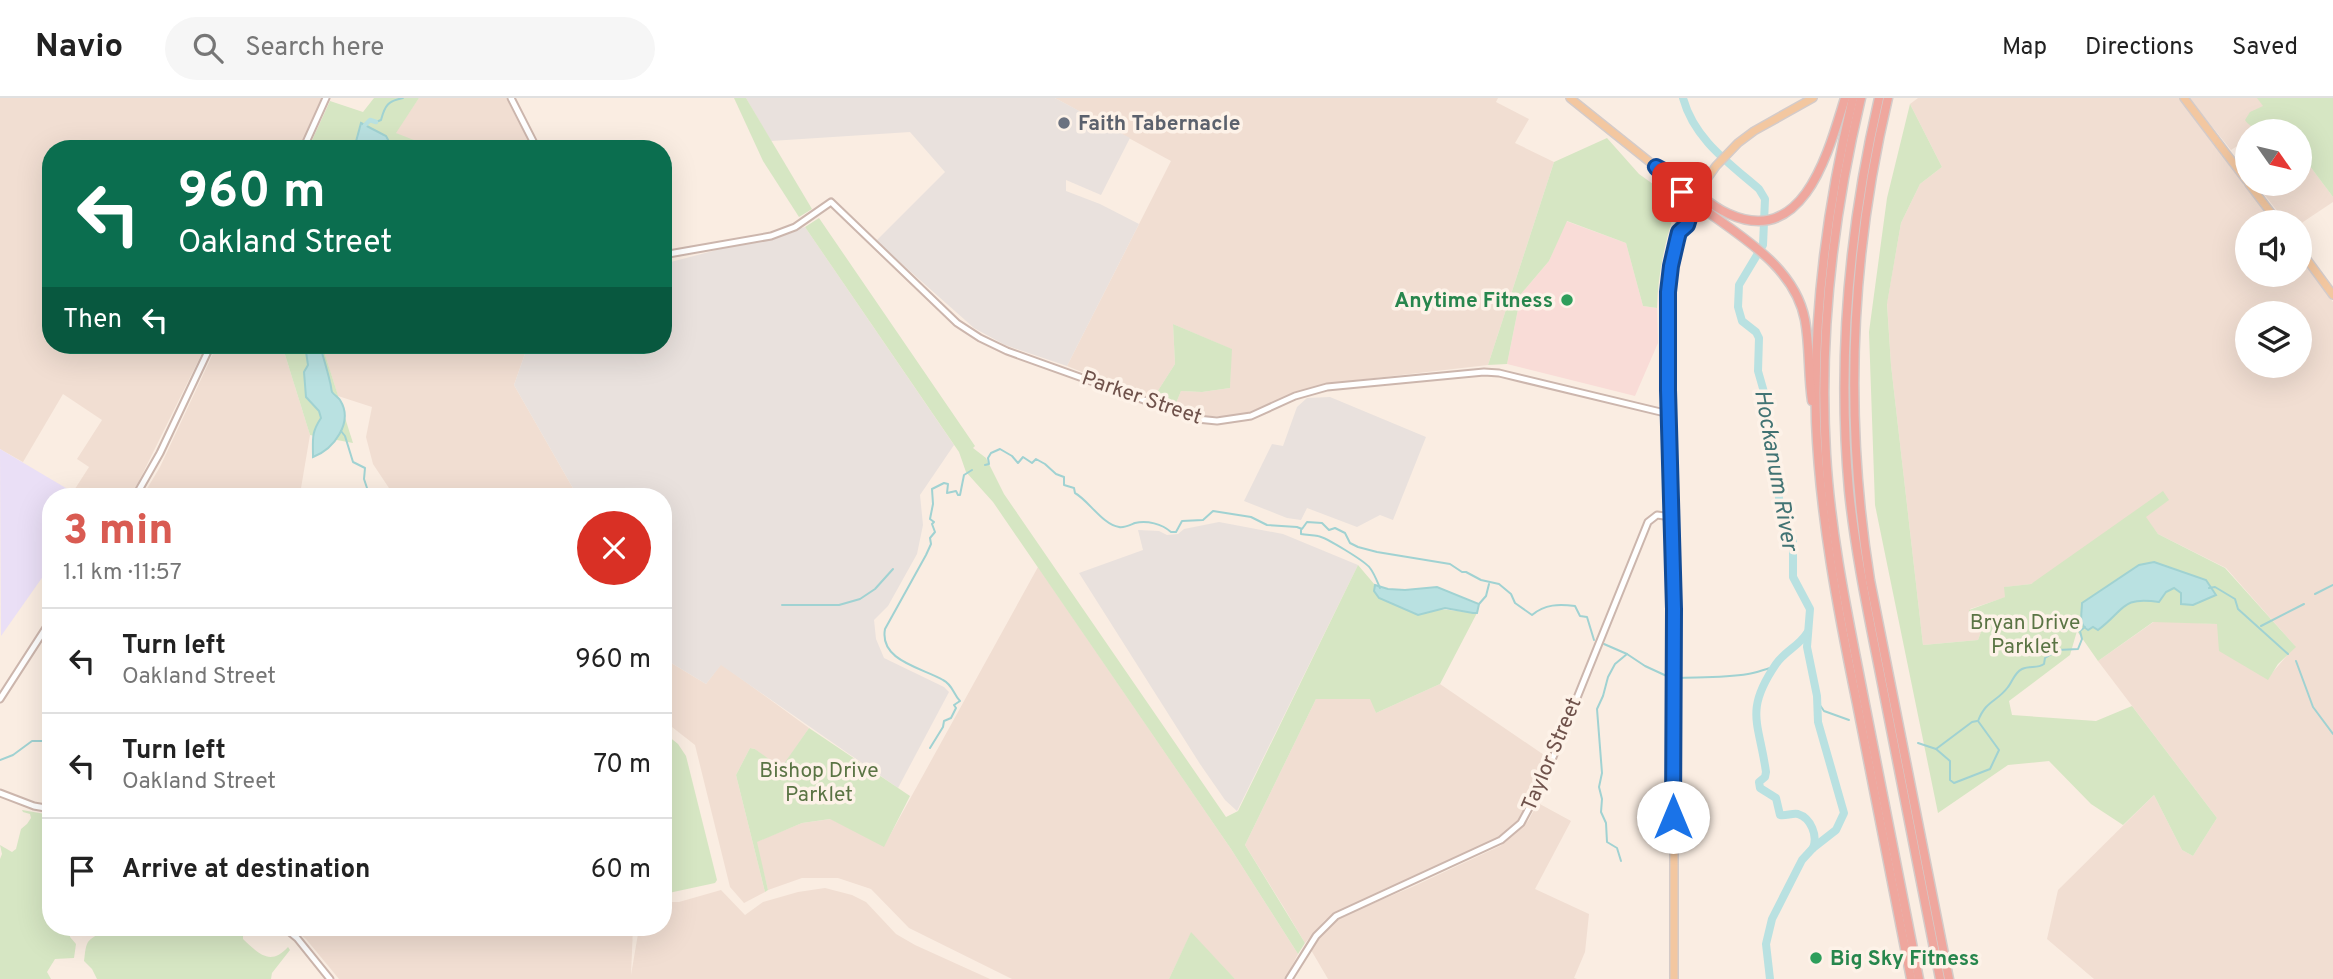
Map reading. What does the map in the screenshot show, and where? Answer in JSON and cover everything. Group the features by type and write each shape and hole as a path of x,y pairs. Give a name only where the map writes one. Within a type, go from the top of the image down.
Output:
{"highway":[{"path":"1695,197 1727,214 1755,220 1772,218 1796,206 1812,188 1845,98"},
{"path":"1818,453 1816,380 1821,277 1834,185 1853,98"},
{"path":"1861,98 1842,184 1830,274 1824,371 1826,455 1842,586 1919,979"},
{"path":"1879,98 1858,199 1848,288 1844,374 1848,468 1860,570 1940,979"},
{"path":"1888,98 1868,196 1857,277 1853,356 1855,452 1860,513 1870,580 1949,979"},
{"path":"1695,197 1769,259 1788,282 1804,317 1833,582 1911,979"}],"main road":[{"path":"1570,98 1656,167 1672,184 1695,197"},
{"path":"1674,979 1674,679 1668,286 1684,211 1716,166 1754,131 1813,98"},
{"path":"2184,98 2235,166"},
{"path":"2258,196 2269,210"},
{"path":"2312,266 2333,295"}],"street":[{"path":"307,140 326,98"},
{"path":"511,98 532,140"},
{"path":"1793,98 1796,107"},
{"name":"Parker Street","path":"672,253 771,236 795,227 831,202 942,310 979,338 1007,351 1197,419 1217,421 1251,416 1295,396 1327,387 1484,372 1499,373 1669,414"},
{"path":"140,488 160,453 207,354"},
{"name":"Taylor Street","path":"1289,979 1316,936 1336,916 1501,840 1521,823 1543,782 1648,522 1657,515 1672,517"},
{"path":"0,699 42,634"},
{"path":"0,793 42,807"},
{"path":"295,936 330,979"}],"shaded area":[{"path":"0,98 324,98 304,140 42,140 42,354 202,354 135,488 76,488 89,467 77,459 102,420 63,394 23,462 0,449"},
{"path":"419,98 506,98 528,140 411,140 395,133"},
{"path":"746,98 1055,98 1130,138 1101,195 1066,180 1066,191 1100,204 1139,224 1067,366 1005,345 974,328 876,241 945,172 910,132 771,141"},
{"path":"1055,98 1498,98 1496,102 1529,119 1515,143 1554,162 1488,365 1349,381 1295,392 1249,414 1230,416 1204,416 1174,408 1181,391 1202,392 1230,388 1231,349 1173,324 1175,364 1152,400 1067,366 1171,161"},
{"path":"1918,98 2180,98 2235,171 2235,196 2254,196 2265,210 2235,210 2235,287 2312,287 2312,273 2333,302 2333,979 2094,979 2047,939 2058,890 2154,795 2182,850 2193,856 2217,818 2098,661 2155,621 2217,624 2267,679 2295,646 2226,568 2158,534 2145,517 2031,584 2005,587 2006,597 1970,609 1972,622 1982,629 1978,640 1923,645 1891,365 1887,303 1901,223 1920,184 1942,167 1910,104"},
{"path":"2189,98 2258,98 2274,119 2235,119 2235,148 2231,150"},
{"path":"2312,169 2333,197 2333,202 2312,216 2312,210 2277,210 2265,196 2312,196"},
{"path":"1566,221 1626,243 1643,306 1657,308 1658,343 1635,396 1507,364 1521,294 1549,261"},
{"path":"805,227 954,445 920,495 923,525 917,554 888,606 874,620 876,639 884,658 944,687 949,692 898,788 721,665 706,684 672,663 672,488 573,488 514,385 525,354 672,354 672,262"},
{"path":"213,354 285,354 310,435 301,488 147,488 160,467"},
{"path":"325,354 525,354 514,385 573,488 389,488 373,464 366,437 372,407 338,396"},
{"path":"1330,397 1426,437 1393,520 1380,515 1357,527 1307,508 1301,520 1287,518 1244,501 1272,444 1283,446 1297,407 1307,398"},
{"path":"0,449 66,488 42,488 42,578 1,636"},
{"path":"1219,522 1283,534 1358,565 1237,811 1225,800 1200,764 1079,573 1143,550 1138,530 1178,534 1184,529"},
{"path":"1038,567 1231,849 1298,954 1285,979 1235,979 1191,933 1169,979 1012,979 909,928 871,889 838,878 802,878 768,890 756,842 802,823 831,819 884,846"},
{"path":"672,663 706,684 721,664 809,728 781,769 750,748 736,775 765,892 744,903 730,887 695,745 672,727"},
{"path":"1440,684 1547,757 1532,798 1521,819 1494,841 1325,920 1305,943 1245,845 1316,699 1371,699 1376,713"},
{"path":"1538,803 1571,821 1535,889 1589,914 1585,952 1574,978 1577,979 1328,979 1311,950 1321,933 1345,915 1500,846 1528,821"},
{"path":"825,888 852,895 866,902 896,934 990,979 339,979 302,936 633,936 631,975 638,936 672,936 672,902 721,890 745,915 763,902"}],"green space":[{"path":"374,98 419,98 396,133 414,140 312,140 330,101 363,112"},
{"path":"734,98 746,98 812,209 799,217 763,161"},
{"path":"2257,98 2333,98 2333,197 2312,169 2312,119 2246,119 2250,112 2263,106"},
{"name":"Bryan Drive Parklet","path":"1910,104 1942,167 1920,184 1901,223 1887,304 1891,365 1923,645 1978,640 1982,629 1972,622 1969,610 2005,597 2004,587 2031,584 2163,491 2169,500 2146,517 2158,534 2225,568 2296,647 2278,664 2268,680 2219,651 2217,624 2153,622 2098,661 2077,631 2070,655 2009,701 2012,715 2096,721 2132,706 2217,818 2193,856 2182,850 2154,795 2123,825 2091,804 2049,761 2008,765 1938,813 1875,505 1869,332 1887,198"},
{"path":"1607,138 1639,174 1678,202 1663,254 1657,308 1643,306 1626,243 1567,221 1549,261 1521,294 1507,364 1488,365 1554,162"},
{"path":"819,218 975,446 973,448 986,458 1004,494 1226,817 1238,811 1358,565 1375,585 1374,588 1439,609 1477,613 1440,684 1376,713 1370,699 1316,699 1245,845 1305,943 1298,954 1231,849 993,502 966,472 959,452 805,227"},
{"path":"1173,324 1232,349 1230,388 1202,392 1181,391 1174,408 1152,400 1175,364"},
{"path":"285,354 325,354 353,443 310,435"},
{"name":"Bishop Drive Parklet","path":"809,728 910,796 884,847 830,819 802,823 757,842 768,890 765,892 736,775 750,748 781,768"},
{"path":"672,739 686,756 717,880 715,883 672,892"},
{"path":"22,810 42,813 42,936 70,936 76,944 74,958 55,959 47,972 51,979 0,979 0,845 12,852 16,849 21,829 31,818 30,814"},
{"path":"1191,932 1235,979 1169,979"},
{"path":"96,936 243,936 243,939 264,956 275,956 288,947 290,950 272,973 271,979 97,979 84,961 90,940"}],"water":[{"path":"361,123 386,136 388,140 356,140"},
{"path":"306,354 323,354 332,392 340,400 345,417 340,434 328,448 313,457 314,432 321,418 319,411 306,397 304,372 308,365"},
{"path":"2154,562 2206,580 2216,595 2193,605 2181,604 2181,593 2174,588 2166,592 2159,602 2137,601 2124,606 2098,630 2093,627 2088,630 2085,628 2081,618 2082,603 2139,565"},
{"path":"1375,585 1405,590 1437,587 1479,604 1477,613 1445,608 1418,615 1379,598 1374,591"}],"waterway":[{"path":"376,122 381,120 388,104 403,98"},
{"name":"Hockanum River","path":"1683,98 1688,113 1704,138 1759,189 1765,199 1763,245 1739,285 1738,307 1742,321 1756,332 1759,338 1758,371 1768,406 1769,452 1777,477 1780,508 1793,542 1793,577 1810,609 1807,647 1817,696 1818,722 1844,813 1836,830 1802,860 1772,919 1766,944 1770,979"},
{"path":"365,125 370,120 376,122"},
{"path":"341,431 353,462 365,468 367,488"},
{"path":"985,465 989,464 991,453 1000,449 1018,463 1023,457 1032,463 1036,459 1064,477 1064,485 1074,488 1075,493 1101,517 1119,527 1149,522 1176,532 1182,521 1203,520 1213,511 1251,517 1267,525 1302,529 1307,522 1322,523 1329,530 1335,528 1345,533 1350,543 1358,547 1450,564 1481,580 1499,584 1511,594 1515,603 1532,615 1552,606 1575,606 1580,616 1587,617 1594,640"},
{"path":"930,748 944,721 951,718 956,708 954,705 960,701 946,682 895,656 885,640 885,629 931,544 930,538 935,532 932,524 934,522 930,519 932,489 944,483 948,484 947,493 956,491 960,495 964,475 972,470"},
{"path":"1301,530 1301,534 1322,537 1361,560 1371,570 1380,588"},
{"path":"782,605 839,605 860,599 875,589 893,569"},
{"path":"1479,604 1486,596 1489,584"},
{"path":"2315,594 2333,585"},
{"path":"2209,588 2215,587 2235,599 2238,609 2288,654"},
{"path":"2261,626 2304,604"},
{"path":"1918,743 1936,749 1950,761 1950,780 1954,783 1990,769 1999,750 1978,721 1985,709 2004,692 2019,671 2044,664 2045,658 2058,650 2078,649 2082,639 2080,631 2085,627"},
{"path":"1807,633 1780,659 1766,680 1760,694 1756,717 1766,772 1759,782 1760,788 1776,798 1780,815 1798,814 1807,819 1814,833 1813,848"},
{"path":"1604,644 1627,654"},
{"path":"1621,861 1617,848 1607,842 1606,823 1601,812 1599,787 1602,773 1597,709 1615,664 1627,654 1671,678"},
{"path":"2296,661 2313,707 2333,734"},
{"path":"1676,678 1739,675 1774,667"},
{"path":"1817,701 1824,711 1849,720"},
{"path":"1936,749 1977,721"},
{"path":"0,760 13,755 32,741 42,741"}],"place":[{"name":"Faith Tabernacle","path":"1064,123"},
{"name":"Anytime Fitness","path":"1567,300"},
{"name":"Big Sky Fitness","path":"1816,958"}],"route":[{"path":"1673,817 1674,558 1668,390 1668,292 1679,232 1687,225 1697,193 1656,167 1682,192"}]}
